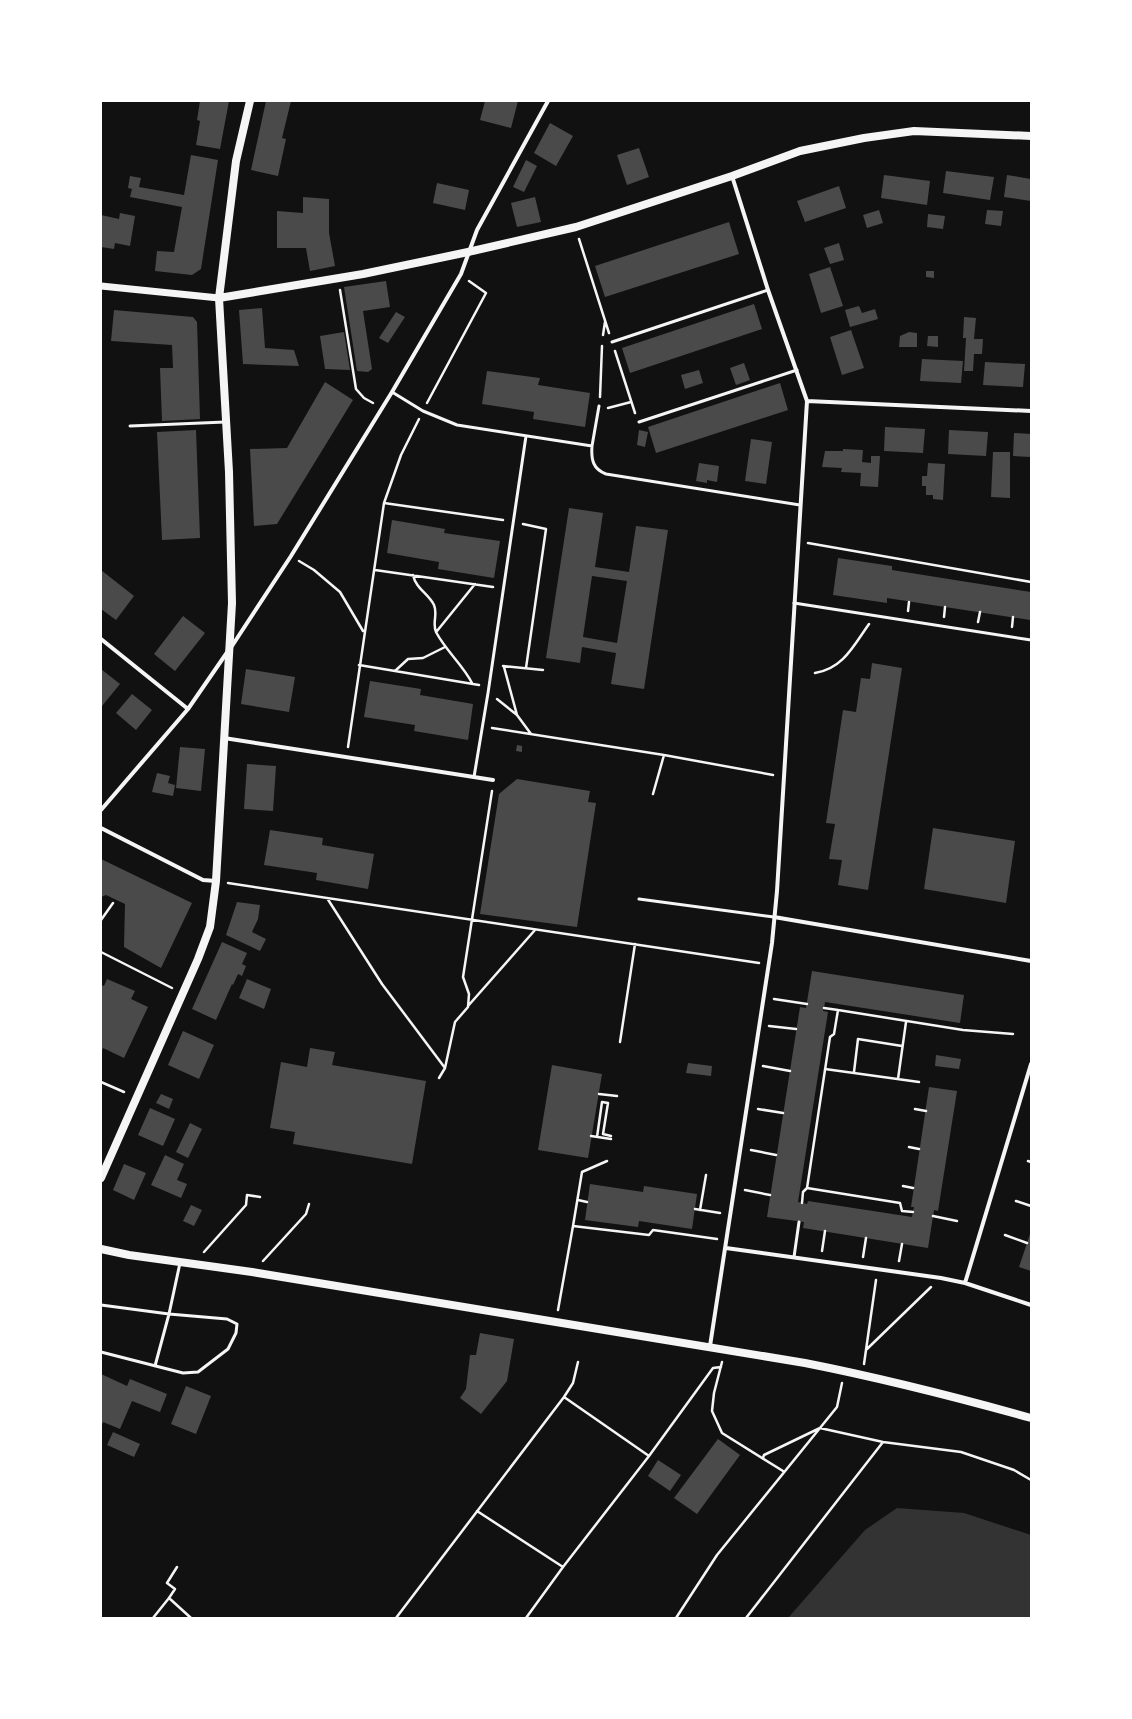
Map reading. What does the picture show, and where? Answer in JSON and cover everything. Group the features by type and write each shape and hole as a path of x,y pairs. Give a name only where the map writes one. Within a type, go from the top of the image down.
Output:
{"main road":[{"path":"101,1178 198,959 210,927 216,881 232,603 226,422 219,298 236,161 250,101"},
{"path":"219,298 339,279 468,252 576,227 732,176 800,151 864,138 914,131 1031,136"},
{"path":"101,1249 129,1256 252,1272 725,1348 863,1374 960,1398 1031,1418"}],"street":[{"path":"101,810 188,709 291,556 392,392 461,274 477,230 548,101"},
{"path":"710,1346 748,1108 769,964 774,917 807,401 768,290 732,176"},
{"path":"101,286 219,298"},
{"path":"807,401 1031,412"},
{"path":"101,639 188,709"},
{"path":"224,738 493,780"},
{"path":"101,828 202,880 216,881"},
{"path":"774,917 1031,961"},
{"path":"965,1283 1031,1064"},
{"path":"726,1248 941,1278 965,1283 1031,1304"}],"lane":[{"path":"612,342 768,290"},
{"path":"639,422 796,370"},
{"path":"392,392 423,411 456,425 592,446"},
{"path":"599,406 592,446 592,462 597,470 606,474 800,505"},
{"path":"130,426 226,422"},
{"path":"474,777 483,726 526,436"},
{"path":"794,603 1031,640"},
{"path":"638,899 774,917"},
{"path":"794,1257 799,1222"},
{"path":"155,1366 169,1314 180,1262"},
{"path":"101,1305 169,1314 227,1319 237,1324 236,1333 228,1348 198,1372 183,1373 101,1352"}],"path":[{"path":"576,227 631,402 639,422"},
{"path":"346,757 384,503 401,455 486,294 461,274"},
{"path":"339,279 356,389 364,398 382,408"},
{"path":"599,406 600,369 605,320"},
{"path":"598,411 631,402"},
{"path":"384,503 513,522 546,529 526,668"},
{"path":"798,541 1031,582"},
{"path":"291,556 314,570 340,592 364,632"},
{"path":"375,570 504,588"},
{"path":"413,575 418,588 434,605 434,625 444,647 468,674 472,684"},
{"path":"436,632 475,584"},
{"path":"815,673 827,671 836,666 876,616"},
{"path":"395,671 408,659 422,658 444,647"},
{"path":"359,665 489,686"},
{"path":"492,665 543,670"},
{"path":"503,666 517,715"},
{"path":"488,693 517,715 532,734"},
{"path":"483,726 784,776"},
{"path":"653,794 664,755"},
{"path":"468,1007 469,994 464,977 471,920 493,780"},
{"path":"216,881 769,964"},
{"path":"326,898 382,984 446,1068"},
{"path":"101,920 113,903"},
{"path":"439,1078 446,1068 455,1022 535,929"},
{"path":"620,1042 634,944"},
{"path":"101,952 183,993"},
{"path":"764,997 807,1004"},
{"path":"824,1008 963,1030 1013,1034"},
{"path":"802,1203 803,1192 807,1188 830,1037 834,1034 838,1010"},
{"path":"898,1079 906,1022"},
{"path":"760,1024 796,1029"},
{"path":"854,1072 858,1039 902,1046"},
{"path":"754,1065 790,1071"},
{"path":"825,1069 919,1082"},
{"path":"101,1082 137,1098"},
{"path":"599,1094 617,1096"},
{"path":"591,1136 597,1137 611,1137 603,1134 608,1102 602,1102 597,1137"},
{"path":"748,1108 783,1113"},
{"path":"915,1109 926,1111"},
{"path":"909,1147 919,1149"},
{"path":"741,1148 776,1155"},
{"path":"556,1321 582,1172 607,1161"},
{"path":"700,1210 706,1175"},
{"path":"903,1186 913,1188"},
{"path":"735,1188 770,1195"},
{"path":"807,1188 900,1203 902,1211 913,1212"},
{"path":"193,1264 246,1205 247,1195 260,1197"},
{"path":"578,1200 587,1202"},
{"path":"1016,1201 1031,1206"},
{"path":"252,1272 306,1214 309,1204"},
{"path":"694,1209 731,1215"},
{"path":"933,1216 957,1221"},
{"path":"573,1226 649,1235 653,1230 727,1240"},
{"path":"820,1260 825,1231"},
{"path":"1005,1235 1027,1243"},
{"path":"862,1266 866,1238"},
{"path":"898,1271 902,1244"},
{"path":"863,1374 878,1269"},
{"path":"866,1349 941,1278"},
{"path":"725,1348 714,1392 712,1411 722,1434 784,1471"},
{"path":"396,1618 564,1397 573,1383 578,1362"},
{"path":"526,1618 563,1567 649,1456 713,1368 721,1367"},
{"path":"676,1618 717,1555 837,1407 844,1371"},
{"path":"564,1397 649,1456"},
{"path":"763,1458 764,1455 820,1428 883,1442 961,1452 1014,1470 1031,1480"},
{"path":"746,1618 883,1442"},
{"path":"477,1510 563,1567"},
{"path":"153,1618 175,1589 167,1583 177,1567"},
{"path":"169,1598 191,1618"}],"shaded area":[{"path":"897,1508 964,1513 1031,1535 1031,1618 788,1618 865,1530"}],"building":[{"path":"200,101 229,101 220,149 196,145 200,121 197,120"},
{"path":"266,101 291,101 282,138 286,139 278,176 251,170"},
{"path":"485,101 518,101 511,128 480,120"},
{"path":"550,123 573,136 556,166 534,153"},
{"path":"639,148 649,177 627,185 617,155"},
{"path":"191,155 218,160 201,269 192,275 155,271 157,251 174,252 182,207 130,197 132,189 128,188 130,176 141,178 139,187 184,195"},
{"path":"526,160 537,166 524,192 513,187"},
{"path":"946,171 994,177 990,200 943,193"},
{"path":"884,175 930,181 927,205 881,198"},
{"path":"1007,175 1031,179 1031,201 1004,197"},
{"path":"437,183 469,190 465,210 433,203"},
{"path":"839,186 846,208 805,222 797,201"},
{"path":"303,197 329,199 329,233 335,266 310,271 306,248 277,248 277,211 303,213"},
{"path":"535,197 541,222 517,227 511,203"},
{"path":"879,210 883,223 867,228 863,215"},
{"path":"987,210 1003,211 1001,226 985,224"},
{"path":"120,213 135,216 130,246 115,243 114,249 101,247 101,215 119,219"},
{"path":"928,214 945,216 943,229 927,227"},
{"path":"729,222 739,254 605,297 595,266"},
{"path":"839,243 844,260 830,264 824,248"},
{"path":"830,267 843,306 821,313 809,274"},
{"path":"926,271 934,271 934,278 926,277"},
{"path":"386,281 390,307 363,311 372,369 368,372 357,371 344,287"},
{"path":"754,304 762,329 630,373 622,348"},
{"path":"859,306 862,313 875,309 878,319 850,327 845,310"},
{"path":"262,308 265,348 294,350 299,366 243,364 239,310"},
{"path":"114,310 193,317 197,322 200,419 162,421 160,368 173,368 172,345 111,341"},
{"path":"396,312 405,317 388,343 379,338"},
{"path":"964,317 976,318 974,339 983,339 982,354 974,354 973,371 964,371 966,338 963,338"},
{"path":"851,330 864,368 842,375 830,337"},
{"path":"344,332 350,370 325,369 320,336"},
{"path":"909,332 917,333 917,347 899,347 900,336"},
{"path":"928,336 938,336 938,347 927,346"},
{"path":"922,359 963,361 961,383 920,381"},
{"path":"985,362 1025,364 1023,387 983,385"},
{"path":"744,363 750,380 736,385 730,368"},
{"path":"699,370 703,383 685,389 681,375"},
{"path":"487,371 540,378 538,385 590,393 585,427 533,419 534,412 482,404"},
{"path":"325,382 353,400 277,524 254,526 250,449 287,448"},
{"path":"780,383 788,410 656,453 648,427"},
{"path":"885,427 925,429 923,453 884,451"},
{"path":"196,430 200,538 162,540 157,432"},
{"path":"639,430 648,432 645,447 637,445"},
{"path":"949,430 988,432 986,456 948,454"},
{"path":"1014,433 1031,434 1031,457 1013,456"},
{"path":"751,439 772,442 766,484 745,481"},
{"path":"843,449 863,450 862,462 871,463 871,456 880,456 878,487 860,486 861,473 841,472 842,468 822,467 825,451 843,451"},
{"path":"993,452 1010,452 1010,498 991,497"},
{"path":"699,463 719,466 717,482 707,480 707,483 696,481"},
{"path":"928,463 945,464 943,500 933,499 933,495 926,495 926,486 922,486 922,476 927,476"},
{"path":"569,508 603,513 595,567 629,572 636,526 668,530 644,689 611,684 616,653 582,647 580,663 546,658","holes":["592,576 627,581 617,643 583,637"]},
{"path":"392,520 445,529 444,533 500,541 494,578 438,569 439,562 387,553"},
{"path":"838,558 892,566 892,570 1031,592 1030,620 887,598 887,603 833,595"},
{"path":"101,570 134,596 116,620 101,609"},
{"path":"183,616 205,633 175,671 154,654"},
{"path":"872,663 902,668 868,890 838,885 842,860 829,859 835,824 826,823 843,710 856,712 861,678 870,679"},
{"path":"101,669 120,684 102,706 101,705"},
{"path":"246,669 295,677 289,712 241,704"},
{"path":"370,681 421,689 420,695 473,704 468,740 414,731 415,725 364,717"},
{"path":"132,694 152,710 136,730 116,713"},
{"path":"517,745 522,746 522,752 516,751"},
{"path":"180,747 205,749 201,791 176,788"},
{"path":"247,764 276,766 273,811 244,809"},
{"path":"157,773 170,776 168,783 175,785 173,796 152,792"},
{"path":"517,779 590,791 588,802 596,803 577,927 480,914 499,794"},
{"path":"933,828 1015,841 1006,903 924,889"},
{"path":"270,830 323,838 322,845 374,854 368,889 316,880 317,873 264,865"},
{"path":"101,859 192,903 161,968 124,947 125,904 106,895 101,897"},
{"path":"237,902 260,905 258,919 252,932 266,939 260,951 226,935"},
{"path":"222,942 247,953 242,964 246,966 242,976 238,974 233,985 232,984 216,1020 192,1009"},
{"path":"812,971 964,995 960,1023 825,1002 823,1011 828,1012 798,1202 807,1204 808,1201 912,1217 914,1207 911,1207 929,1087 957,1091 938,1211 934,1210 928,1248 803,1228 804,1222 767,1217 800,1007 806,1008"},
{"path":"107,979 135,991 131,999 148,1007 124,1058 103,1048 101,1053 101,985 104,986"},
{"path":"247,979 271,989 264,1009 239,998"},
{"path":"183,1031 214,1045 199,1079 168,1065"},
{"path":"310,1048 335,1052 332,1065 426,1081 412,1164 293,1144 295,1132 270,1128 281,1062 307,1067"},
{"path":"936,1055 961,1059 959,1069 935,1066"},
{"path":"688,1063 712,1066 711,1076 686,1073"},
{"path":"552,1065 602,1074 588,1158 538,1150"},
{"path":"161,1094 173,1099 169,1109 156,1103"},
{"path":"150,1108 175,1119 163,1146 138,1135"},
{"path":"190,1123 202,1129 188,1158 176,1152"},
{"path":"165,1155 184,1164 177,1180 187,1184 181,1198 151,1185"},
{"path":"124,1164 146,1173 134,1200 113,1190"},
{"path":"590,1184 643,1192 644,1186 697,1194 692,1229 639,1221 638,1227 585,1220"},
{"path":"191,1205 202,1210 194,1226 183,1221"},
{"path":"1031,1231 1031,1271 1019,1267"},
{"path":"480,1333 514,1339 507,1381 481,1414 460,1398 466,1389 470,1355 476,1355"},
{"path":"101,1374 127,1386 130,1379 167,1394 160,1412 132,1401 120,1429 103,1422 101,1427"},
{"path":"186,1386 211,1396 196,1434 171,1424"},
{"path":"113,1432 140,1444 134,1457 107,1445"},
{"path":"718,1439 740,1455 697,1514 674,1498"},
{"path":"658,1460 681,1475 670,1491 648,1476"}]}
